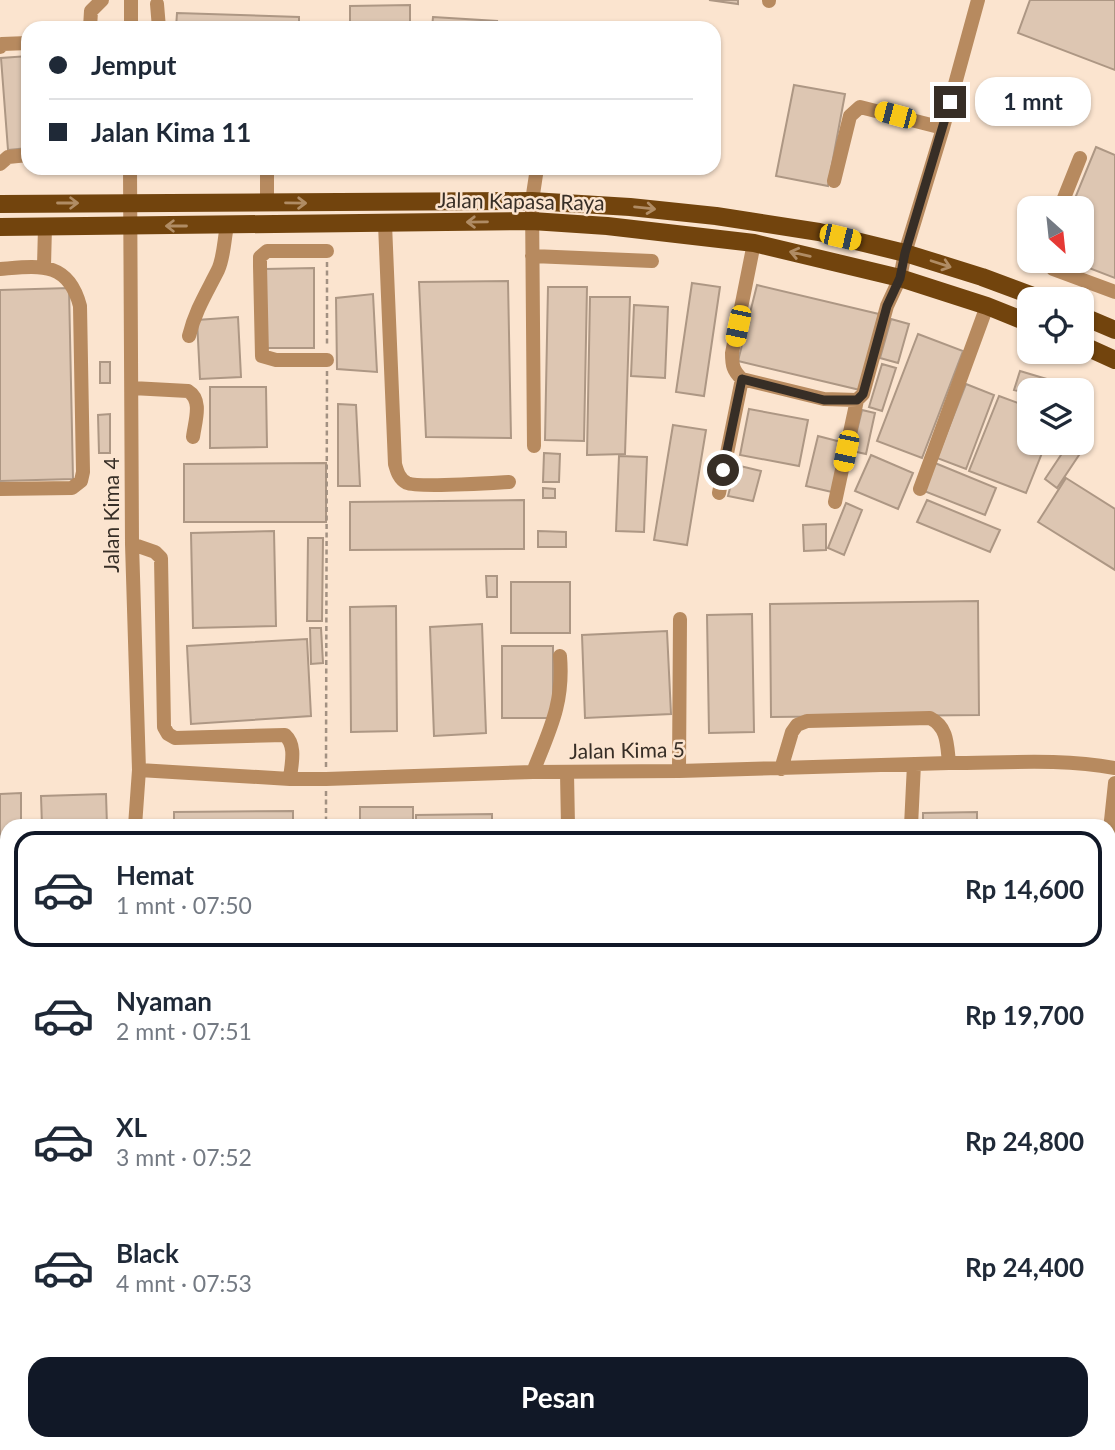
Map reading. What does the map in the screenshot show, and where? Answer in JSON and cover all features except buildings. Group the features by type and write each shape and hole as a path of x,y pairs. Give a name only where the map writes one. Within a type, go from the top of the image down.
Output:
{"main road":[{"path":"0,204 532,201 617,206 716,216 819,232 905,253 1017,290"},
{"name":"Jalan Kapasa Raya","path":"0,228 532,221 607,226 754,243 900,278 1017,318"},
{"path":"1094,321 1115,330"},
{"path":"1094,350 1115,360"}],"street":[{"path":"90,21 91,11 102,0"},
{"path":"131,0 131,21"},
{"path":"835,502 857,400 863,394 887,306 900,278 978,0"},
{"path":"157,4 158,21"},
{"path":"0,47 2,44 21,43"},
{"path":"834,181 850,116 860,107 943,128"},
{"path":"0,164 8,156 21,155"},
{"path":"1065,196 1080,158"},
{"name":"Jalan Kima 4","path":"130,175 132,544 139,770 136,819"},
{"path":"267,175 267,203"},
{"path":"534,446 532,201 536,175"},
{"path":"385,223 395,464 398,474 407,483 424,485 509,482"},
{"path":"189,336 198,307 219,267 227,226"},
{"path":"44,266 45,227"},
{"path":"754,243 732,353 732,367 742,379 824,400 857,400"},
{"path":"327,251 267,251 260,257 260,266 262,356 276,360 327,360"},
{"path":"532,256 652,261"},
{"path":"0,269 44,266 67,278 76,289 80,306 83,472 81,481 72,488 0,489"},
{"path":"1064,273 1115,292"},
{"path":"920,489 986,306"},
{"path":"719,493 742,379"},
{"path":"132,388 188,391 194,394 197,400 193,437"},
{"path":"132,544 155,552 162,558 164,727 175,738 285,735 292,747 290,779"},
{"path":"679,771 680,619"},
{"path":"533,772 559,706 562,686 560,656"},
{"path":"781,769 792,732 797,725 807,721 930,718 940,723 944,730 949,763"},
{"name":"Jalan Kima 5","path":"139,770 326,779 949,763 1045,762 1115,768"},
{"path":"911,819 914,764"},
{"path":"566,772 568,819"},
{"path":"1111,819 1115,783"}],"path":[{"path":"326,819 327,251"}],"route":[{"path":"723,470 742,379 824,400 857,400 863,394 887,306 900,278 950,102"}]}
